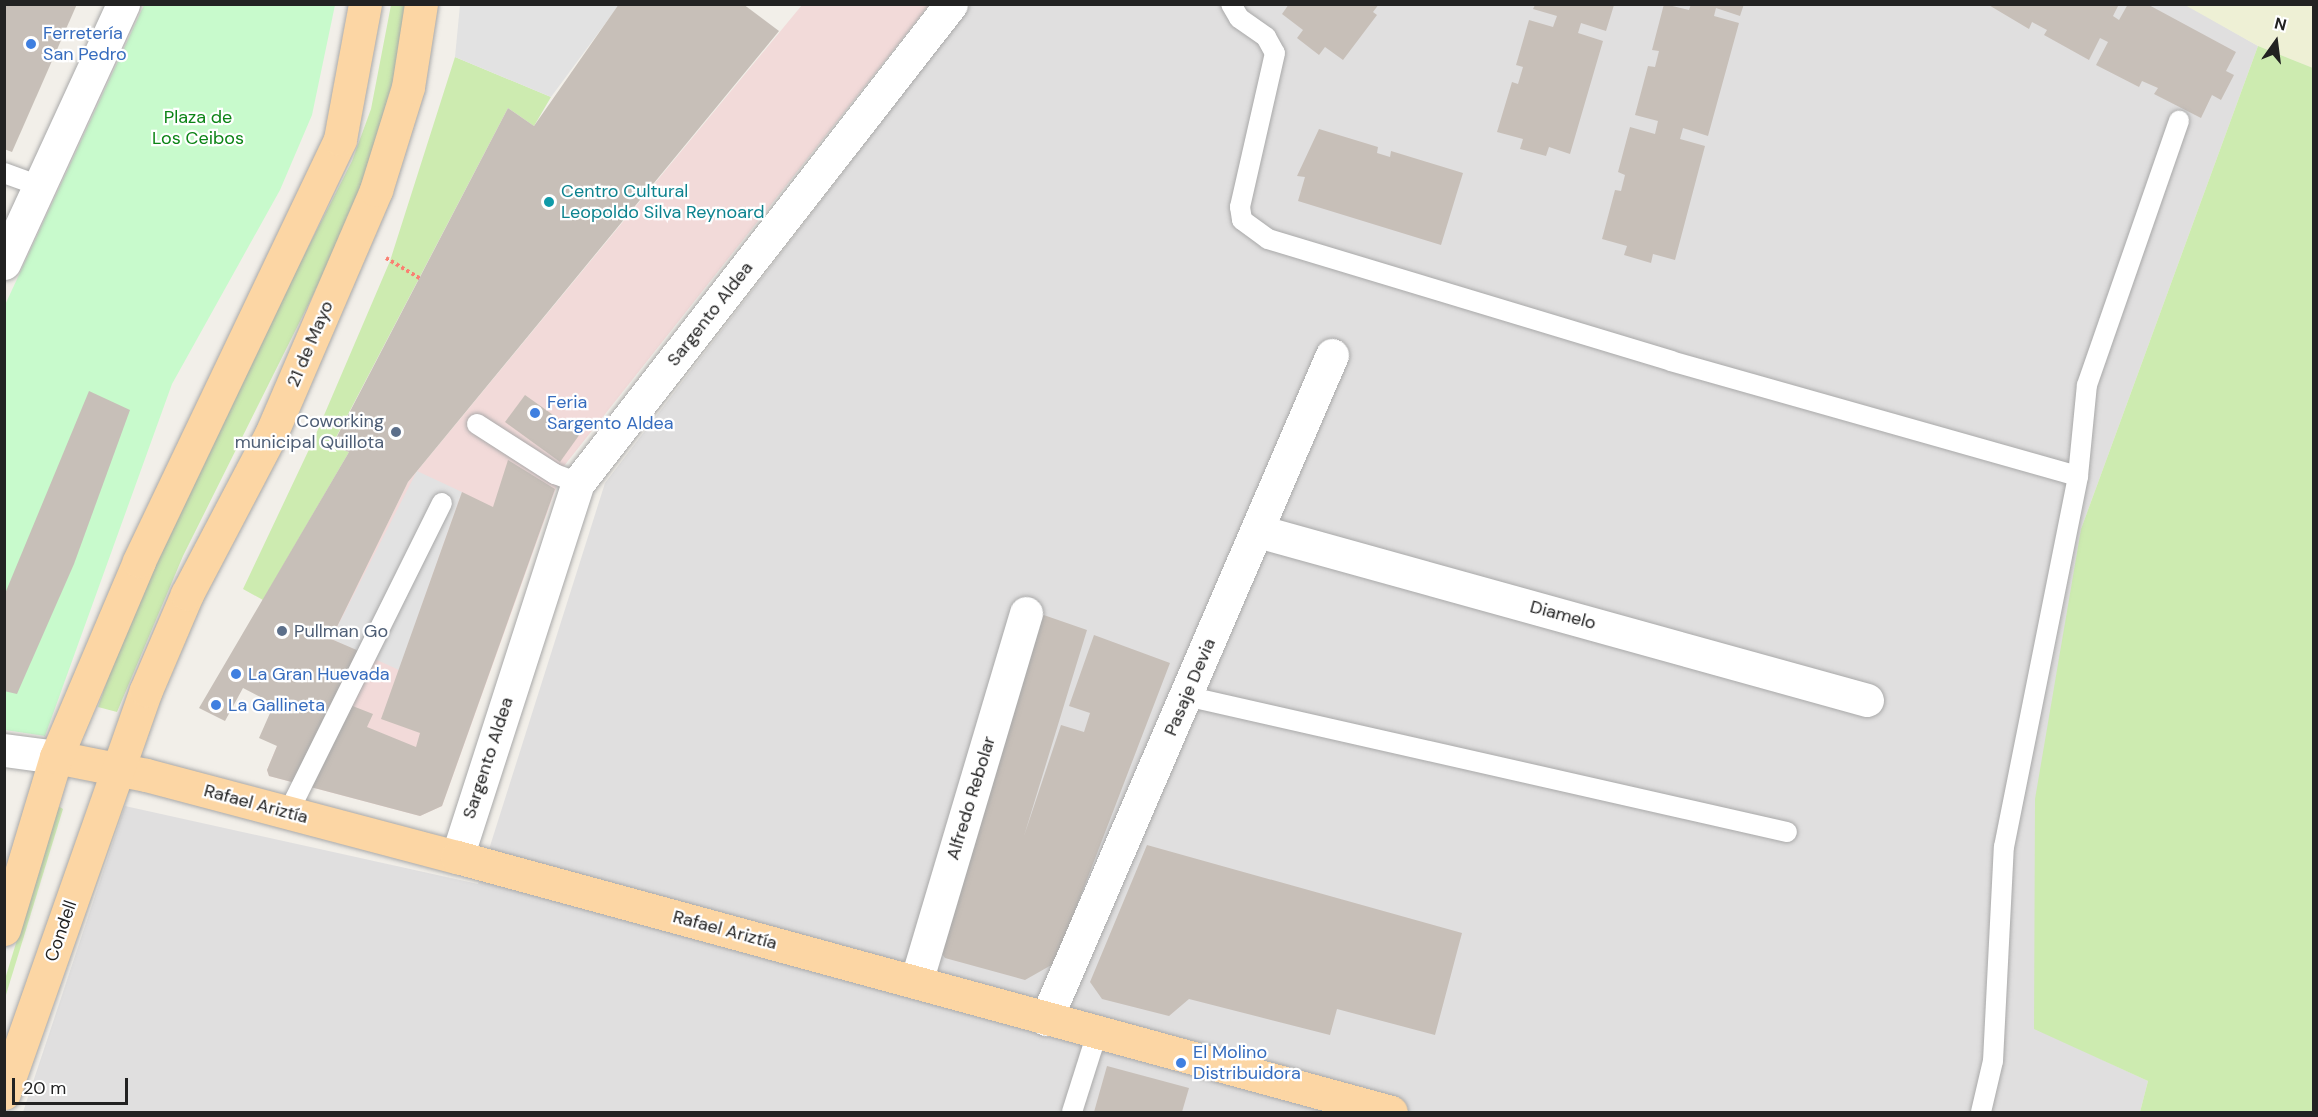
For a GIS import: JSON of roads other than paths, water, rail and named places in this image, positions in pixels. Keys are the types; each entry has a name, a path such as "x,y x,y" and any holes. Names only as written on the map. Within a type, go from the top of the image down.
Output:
{"main road":[{"path":"4,929 56,757 139,561 340,139 365,4"},
{"name":"21 de Mayo","path":"118,769 187,594 271,434 376,190 408,87 421,4"},
{"name":"Rafael Ariztía","path":"56,757 118,769 457,857 1391,1113"},
{"name":"Condell","path":"4,1093 118,769"}],"street":[{"path":"4,263 123,4"},
{"name":"Sargento Aldea","path":"457,857 578,483 951,4"},
{"name":"Pasaje Devia","path":"1046,1019 1332,355"},
{"name":"Diamelo","path":"1258,531 1867,700"},
{"name":"Alfredo Rebolar","path":"916,982 1026,613"},
{"path":"4,750 56,757"}],"lane":[{"path":"1231,4 1239,18 1266,37 1275,53 1240,207 1242,220 1268,239 1682,365 2078,476"},
{"path":"1981,1113 1993,1061 2004,847 2078,476 2087,385 2179,121"},
{"path":"4,173 39,186"},
{"path":"477,424 555,474 578,483"},
{"path":"288,813 442,502"},
{"path":"1186,696 1787,832"},
{"path":"1072,1113 1097,1033"}],"place":[{"name":"Ferretería San Pedro","path":"31,44"},
{"name":"Centro Cultural Leopoldo Silva Reynoard","path":"549,202"},
{"name":"Feria Sargento Aldea","path":"535,413"},
{"name":"Coworking municipal Quillota","path":"396,432"},
{"name":"Pullman Go","path":"282,631"},
{"name":"La Gran Huevada","path":"236,674"},
{"name":"La Gallineta","path":"216,705"},
{"name":"El Molino Distribuidora","path":"1181,1063"}],"park label":[{"name":"Plaza de Los Ceibos","path":"198,128"}]}
